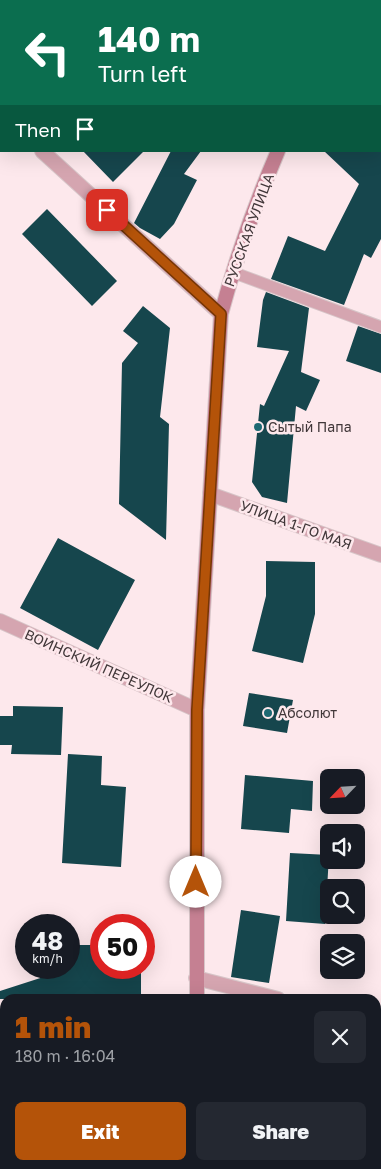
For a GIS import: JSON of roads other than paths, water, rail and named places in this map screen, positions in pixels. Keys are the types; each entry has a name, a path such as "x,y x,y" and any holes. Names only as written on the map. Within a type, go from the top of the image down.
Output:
{"main road":[{"name":"РУССКАЯ УЛИЦА","path":"196,994 197,710 221,314 232,272 261,191 278,152"}],"street":[{"path":"43,152 221,314"},
{"name":"УЛИЦА 1-ГО МАЯ","path":"210,494 381,556"},
{"name":"ВОИНСКИЙ ПЕРЕУЛОК","path":"0,621 197,710"},
{"path":"196,978 258,994"}],"lane":[{"path":"232,272 381,327"}],"place":[{"name":"Сытый Папа","path":"258,427"},
{"name":"Абсолют","path":"268,713"}]}
